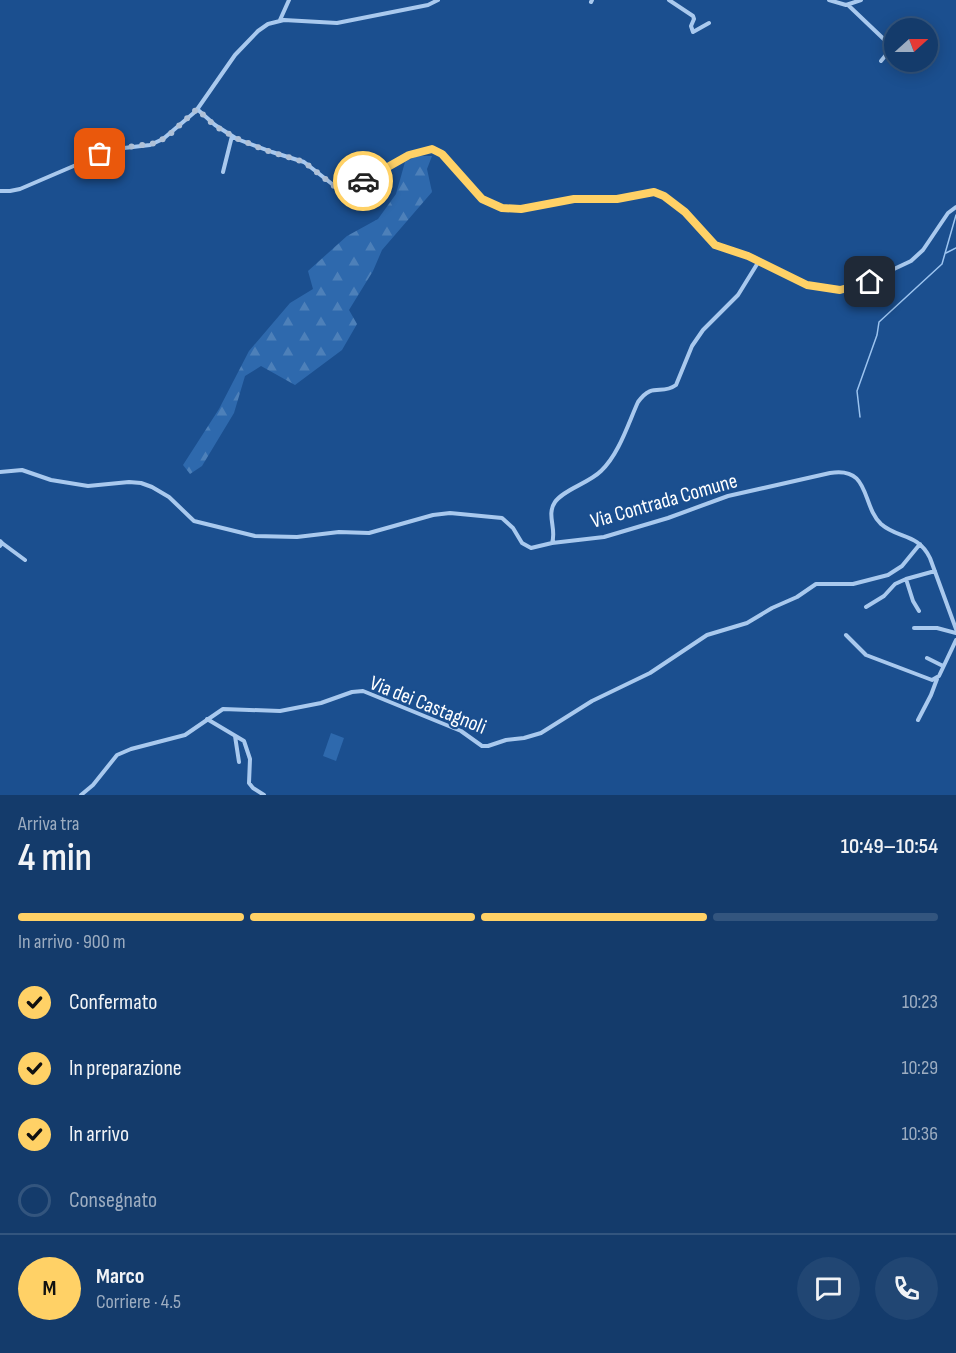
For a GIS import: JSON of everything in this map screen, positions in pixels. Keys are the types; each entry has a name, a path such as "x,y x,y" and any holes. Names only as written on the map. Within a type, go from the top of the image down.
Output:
{"street":[{"path":"279,21 289,0"},
{"path":"0,191 20,189 106,152 156,143 168,136 197,109 237,52 262,27 279,21 338,23 429,4 438,0"},
{"path":"669,0 693,16 691,26 693,32 710,23"},
{"path":"829,0 848,5 890,44 890,50 881,61"},
{"path":"848,5 861,0"},
{"path":"197,109 232,136 265,150 304,162 341,191 409,155 432,149 442,154 482,199 502,208 521,209 574,199 617,199 654,192 664,196 685,212 715,245 745,254 812,287 840,290 856,287 887,274 920,254 948,213 956,207"},
{"path":"223,172 232,136"},
{"path":"552,543 554,533 551,512 555,502 589,480 606,465 638,402 645,394 656,388 671,388 678,383 685,358 692,346 703,330 738,295 759,261"},
{"name":"Via Contrada Comune","path":"0,472 22,470 49,479 86,486 141,483 169,497 194,521 255,536 297,537 339,532 372,533 447,513 503,519 513,528 522,543 529,548 604,537 728,496 842,472 861,483 881,524 920,544"},
{"path":"1,543 25,560"},
{"path":"914,628 956,631 928,555 920,544"},
{"name":"Via dei Castagnoli","path":"81,795 93,785 117,755 184,736 224,708 280,711 321,703 361,691 461,731 483,746 526,738 549,728 592,701 643,677 710,634 747,623 769,609 797,597 816,584 856,584 890,574 902,566 920,544"},
{"path":"866,607 884,596 895,584 934,571"},
{"path":"906,579 912,599 919,611"},
{"path":"846,634 866,655 931,680 937,679"},
{"path":"918,720 956,640"},
{"path":"927,658 943,666"},
{"path":"207,719 244,741 250,756 249,783 264,795"},
{"path":"235,735 239,762"}],"green space":[{"path":"417,156 432,156 427,169 432,192 382,250 373,271 349,310 357,324 342,350 295,385 261,366 245,376 234,413 202,466 190,474 183,465 219,409 249,351 290,303 313,289 308,271 347,236 378,219 396,194 405,162"},
{"path":"331,733 344,738 336,761 323,756"}],"waterway":[{"path":"860,417 857,391 877,335 879,322 942,264 956,215"},
{"path":"946,253 956,248"}],"way so far":[{"path":"100,154 156,143 168,136 197,109 215,126 236,138 265,150 297,158 316,170 339,190 346,190 363,181"}],"route":[{"path":"363,181 409,155 432,149 442,154 482,199 502,208 513,210 565,200 617,199 644,192 654,192 664,196 685,212 715,245 748,256 807,285 840,290 870,282"}]}
